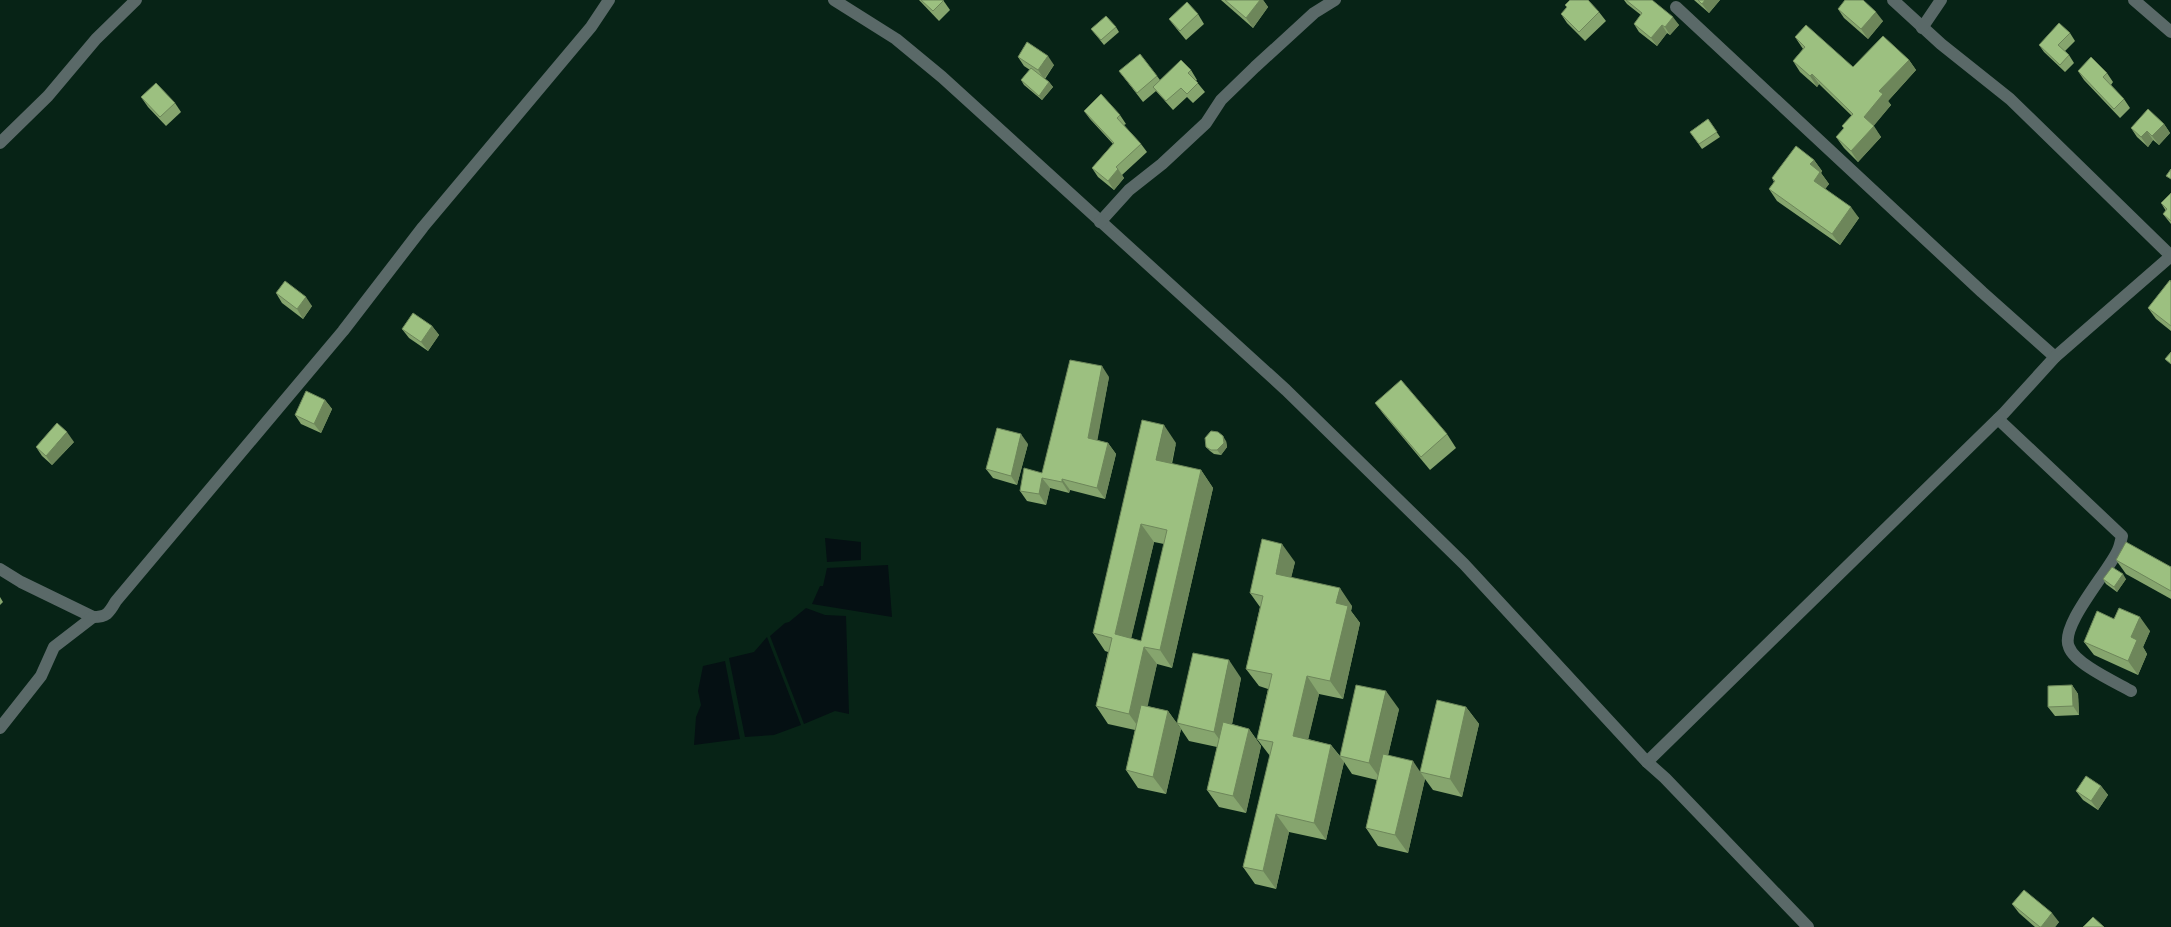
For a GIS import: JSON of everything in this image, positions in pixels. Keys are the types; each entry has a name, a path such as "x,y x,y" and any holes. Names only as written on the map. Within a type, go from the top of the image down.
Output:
{"street":[{"path":"0,143 48,96 96,39 136,0"},
{"path":"0,569 21,582 93,617 103,617 108,614 116,601 591,27 609,0"},
{"path":"834,0 896,39 942,77 1286,390 1464,564 1647,762 1665,778 1802,925"},
{"path":"1100,222 1129,190 1183,145 1206,122 1221,100 1255,67 1314,13 1335,0"},
{"path":"1647,762 1998,419 2055,357 2171,256 2016,104 1922,28 1893,0"},
{"path":"1922,28 1941,0"},
{"path":"2134,0 2171,32"},
{"path":"1676,7 1982,292 2055,357"},
{"path":"1998,419 2122,536 2118,551 2077,615 2068,634 2068,647 2078,659 2131,691"},
{"path":"0,728 41,676 54,647 93,617"}],"shaded area":[{"path":"825,538 861,542 861,560 827,562"},
{"path":"888,565 892,617 812,604 820,586 823,586 827,568"},
{"path":"806,608 825,615 846,616 849,714 835,711 804,724 770,636"},
{"path":"767,637 801,725 774,735 745,737 729,658 754,652"},
{"path":"725,661 740,739 694,745 696,717 701,705 698,691 703,666"}],"building":[{"path":"921,0 943,0 943,1 933,11"},
{"path":"1225,0 1260,0 1246,18"},
{"path":"1570,0 1588,0 1599,12 1579,32 1561,14 1567,7 1565,5"},
{"path":"1626,0 1652,0 1673,17 1665,27 1662,25 1651,38 1634,24 1642,13"},
{"path":"1845,0 1863,0 1876,12 1861,29 1838,9"},
{"path":"1187,2 1198,14 1180,31 1169,19"},
{"path":"1106,16 1116,27 1101,40 1091,29"},
{"path":"2059,23 2070,33 2058,45 2069,55 2060,65 2039,45"},
{"path":"1806,25 1853,67 1883,36 1909,60 1879,91 1883,94 1864,117 1874,126 1851,151 1836,137 1844,128 1842,126 1853,114 1812,74 1810,76 1793,61 1805,47 1795,37"},
{"path":"1027,42 1048,56 1038,70 1018,57"},
{"path":"1140,54 1157,76 1137,93 1119,71"},
{"path":"2091,57 2107,73 2103,77 2124,99 2114,109 2078,71"},
{"path":"1181,60 1191,70 1188,73 1198,83 1187,94 1181,88 1166,101 1153,87"},
{"path":"1031,68 1049,82 1039,96 1021,80"},
{"path":"156,83 175,103 160,117 141,97"},
{"path":"1101,94 1120,115 1117,118 1141,144 1116,167 1118,169 1108,181 1092,168 1114,143 1084,111"},
{"path":"2148,109 2164,124 2152,136 2147,131 2141,137 2131,128"},
{"path":"1708,119 1717,132 1699,144 1690,132"},
{"path":"1796,146 1814,160 1810,164 1820,172 1814,181 1851,207 1832,234 1769,189 1775,181 1772,178"},
{"path":"2171,169 2171,179 2166,176"},
{"path":"2171,193 2171,221 2163,214 2167,209 2161,203"},
{"path":"2170,280 2171,282 2171,326 2148,308"},
{"path":"285,281 306,297 297,309 276,293"},
{"path":"413,313 432,326 421,342 402,329"},
{"path":"2171,352 2171,364 2165,359"},
{"path":"1070,360 1102,366 1088,438 1108,443 1097,488 1062,479 1062,482 1042,478 1039,494 1020,491 1024,468 1042,473"},
{"path":"1401,380 1447,434 1421,457 1375,403"},
{"path":"306,391 325,400 314,424 295,415"},
{"path":"1142,420 1164,425 1156,460 1201,470 1160,650 1144,647 1129,714 1096,706 1112,638 1093,633","holes":["1141,524 1167,530 1141,641 1115,634"]},
{"path":"57,423 67,432 46,456 36,447"},
{"path":"997,428 1021,434 1011,476 986,469"},
{"path":"1211,431 1218,432 1223,436 1224,443 1217,450 1211,450 1206,447 1205,438"},
{"path":"1262,539 1282,544 1276,574 1340,588 1336,603 1348,606 1330,681 1307,676 1293,736 1331,745 1314,823 1276,814 1263,871 1243,867 1273,742 1257,739 1272,674 1246,669 1263,596 1250,593"},
{"path":"2126,542 2171,567 2171,591 2116,560"},
{"path":"2112,567 2123,574 2114,587 2103,579"},
{"path":"2119,608 2140,617 2131,637 2137,640 2128,661 2084,642 2097,611 2114,619"},
{"path":"1193,653 1229,660 1214,732 1177,723"},
{"path":"1356,685 1386,691 1369,763 1340,756"},
{"path":"2072,685 2073,706 2048,707 2048,686"},
{"path":"1437,700 1466,707 1450,779 1420,772"},
{"path":"1141,705 1168,711 1153,777 1126,770"},
{"path":"1223,722 1249,729 1233,796 1207,790"},
{"path":"1383,754 1413,761 1395,835 1366,828"},
{"path":"2086,776 2101,786 2091,801 2076,791"},
{"path":"2024,890 2052,913 2041,927 2012,904"},
{"path":"2093,917 2104,927 2083,927"}]}
